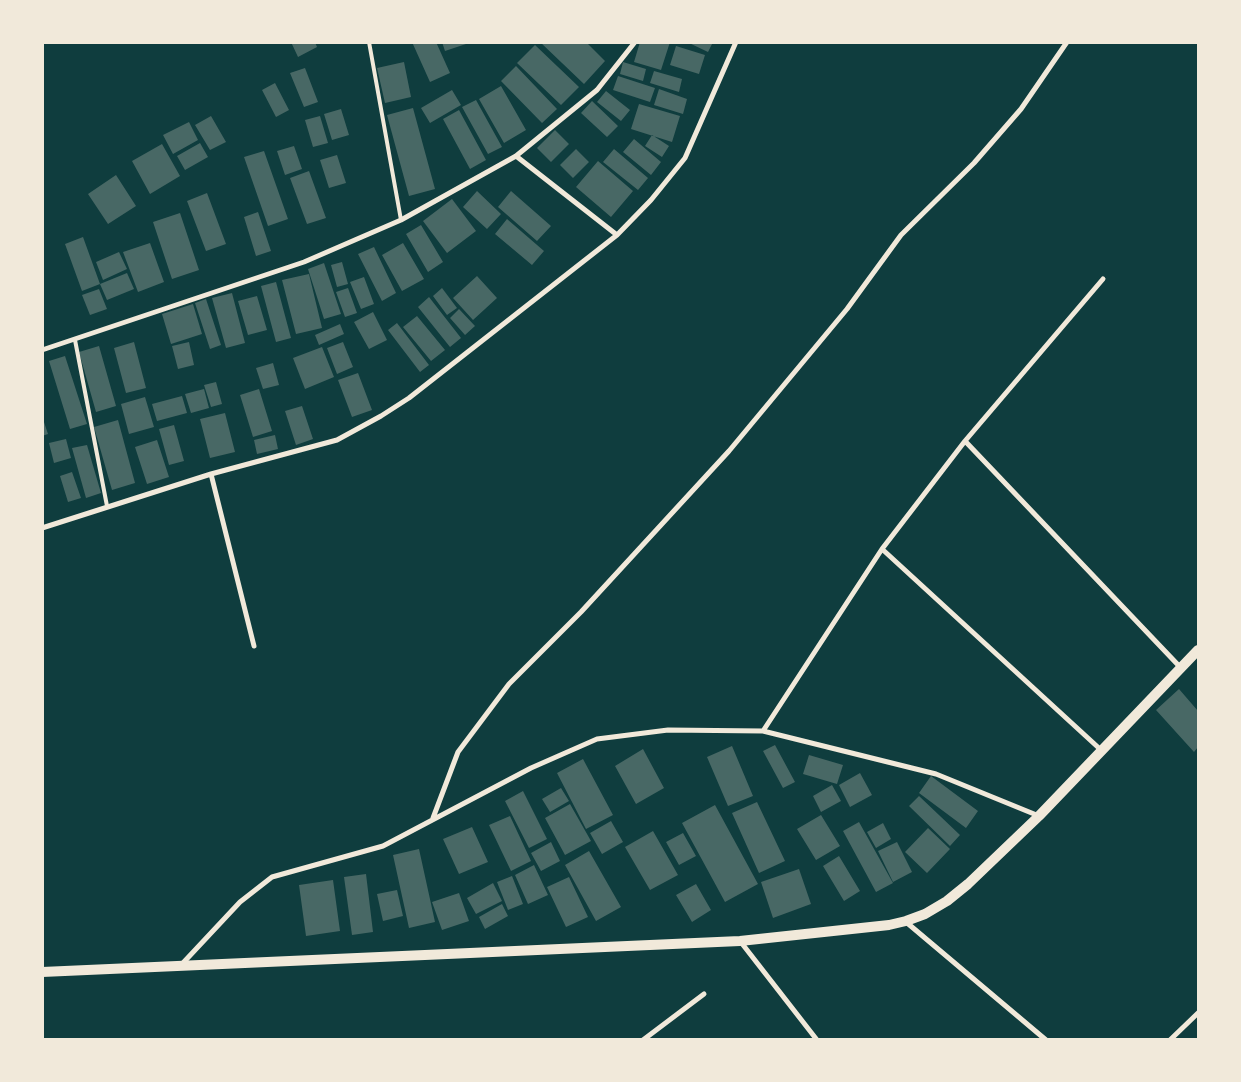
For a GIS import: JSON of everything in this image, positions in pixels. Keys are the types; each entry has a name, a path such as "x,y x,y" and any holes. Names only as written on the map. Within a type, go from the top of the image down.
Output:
{"main road":[{"path":"42,972 740,940 889,925 906,921 925,914 947,901 968,884 1039,816 1198,650"}],"street":[{"path":"42,350 304,262 401,220 516,156 597,90 635,42"},
{"path":"42,528 211,474 336,440 381,416 408,398 617,235 651,200 685,158 736,42"},
{"path":"433,818 458,752 509,684 581,612 729,452 847,309 901,235 974,163 1021,109 1067,42"},
{"path":"516,156 617,235"},
{"path":"763,731 882,549 965,441 1103,279"},
{"path":"965,441 1181,668"},
{"path":"211,474 254,646"},
{"path":"882,549 1101,750"},
{"path":"181,965 240,902 272,877 383,846 531,768 597,739 668,730 763,731 936,774 1039,816"},
{"path":"906,921 1046,1040"},
{"path":"740,940 817,1040"},
{"path":"643,1040 704,994"},
{"path":"1170,1040 1198,1013"}],"lane":[{"path":"369,42 401,220"},
{"path":"75,340 107,506"}],"building":[{"path":"291,42 315,42 317,47 298,57"},
{"path":"412,42 436,42 450,73 430,82"},
{"path":"442,42 469,42 469,43 445,51"},
{"path":"540,42 586,42 605,61 584,84"},
{"path":"640,42 670,42 661,70 634,62"},
{"path":"687,42 713,42 708,52"},
{"path":"535,45 579,87 561,105 517,63"},
{"path":"676,46 705,55 699,74 670,65"},
{"path":"404,62 411,97 385,103 377,68"},
{"path":"623,62 646,69 643,81 620,74"},
{"path":"516,66 557,109 542,123 501,81"},
{"path":"305,68 318,102 304,107 290,73"},
{"path":"654,71 682,79 679,92 650,83"},
{"path":"618,76 655,88 650,102 613,90"},
{"path":"275,83 289,110 276,117 262,90"},
{"path":"501,86 526,130 504,143 479,99"},
{"path":"659,89 687,99 683,114 654,105"},
{"path":"452,90 461,105 430,123 421,108"},
{"path":"606,91 630,110 621,121 597,102"},
{"path":"476,100 502,147 488,154 462,107"},
{"path":"592,101 618,126 607,137 581,113"},
{"path":"639,104 680,116 672,142 631,129"},
{"path":"413,108 435,189 409,196 387,115"},
{"path":"341,109 349,135 332,140 324,114"},
{"path":"459,110 486,160 470,169 443,119"},
{"path":"211,116 226,142 210,150 195,125"},
{"path":"320,116 328,143 313,147 305,120"},
{"path":"189,122 198,140 173,154 163,135"},
{"path":"555,130 569,144 551,162 537,148"},
{"path":"652,135 669,146 662,157 645,146"},
{"path":"634,139 661,162 651,175 623,152"},
{"path":"200,143 208,157 185,170 177,156"},
{"path":"162,144 180,176 150,194 132,161"},
{"path":"294,146 302,169 285,175 277,151"},
{"path":"576,149 589,162 573,178 560,165"},
{"path":"614,149 648,178 638,190 603,162"},
{"path":"264,151 288,219 268,226 244,157"},
{"path":"337,155 346,183 329,188 320,160"},
{"path":"598,161 633,191 611,217 576,187"},
{"path":"309,171 326,218 307,224 290,178"},
{"path":"116,175 136,206 108,224 88,194"},
{"path":"477,191 501,214 487,229 463,207"},
{"path":"511,191 551,226 537,241 498,207"},
{"path":"207,193 226,244 206,251 187,201"},
{"path":"452,199 476,231 447,253 423,221"},
{"path":"258,212 271,251 256,256 244,217"},
{"path":"180,213 199,270 172,279 153,222"},
{"path":"507,219 544,251 532,265 495,234"},
{"path":"421,225 443,262 428,272 406,234"},
{"path":"83,237 100,284 82,291 65,244"},
{"path":"150,243 164,282 138,292 123,252"},
{"path":"403,243 424,279 402,291 382,255"},
{"path":"374,247 396,293 382,301 358,254"},
{"path":"119,252 127,269 103,280 96,262"},
{"path":"342,262 348,284 337,287 331,265"},
{"path":"324,263 341,314 324,319 308,269"},
{"path":"127,273 134,289 107,300 100,284"},
{"path":"309,274 322,328 296,334 282,280"},
{"path":"477,276 497,298 473,320 453,298"},
{"path":"364,277 374,304 361,309 350,282"},
{"path":"276,282 291,338 276,342 261,286"},
{"path":"348,288 357,313 345,317 336,292"},
{"path":"442,288 457,308 447,315 433,296"},
{"path":"99,289 107,309 90,315 82,295"},
{"path":"232,293 245,343 226,348 212,298"},
{"path":"257,296 267,330 248,335 238,301"},
{"path":"429,297 461,338 450,347 418,307"},
{"path":"206,299 221,345 210,349 195,303"},
{"path":"193,304 202,334 171,344 162,314"},
{"path":"459,309 475,326 465,335 450,318"},
{"path":"373,312 387,340 369,349 354,322"},
{"path":"417,316 445,350 431,361 403,327"},
{"path":"397,323 429,365 420,372 388,330"},
{"path":"340,324 344,334 319,345 315,335"},
{"path":"134,342 146,388 126,393 114,348"},
{"path":"189,342 194,365 178,369 172,346"},
{"path":"343,342 353,367 337,374 327,348"},
{"path":"99,346 116,406 96,412 79,352"},
{"path":"322,347 334,377 305,389 293,358"},
{"path":"65,356 87,424 70,429 49,361"},
{"path":"273,363 279,385 263,389 256,368"},
{"path":"358,373 372,410 352,417 338,380"},
{"path":"216,382 222,404 211,407 204,385"},
{"path":"204,389 209,408 191,413 185,394"},
{"path":"259,389 272,431 253,437 240,395"},
{"path":"182,396 187,413 157,421 152,404"},
{"path":"145,397 154,427 129,434 121,404"},
{"path":"302,406 313,439 296,445 285,411"},
{"path":"225,413 235,452 210,458 200,419"},
{"path":"42,420 48,434 42,436"},
{"path":"118,420 135,483 112,490 94,427"},
{"path":"174,425 184,461 169,465 159,429"},
{"path":"275,435 278,449 257,454 254,440"},
{"path":"66,439 71,458 54,463 49,443"},
{"path":"157,440 169,477 147,484 135,447"},
{"path":"87,445 101,493 86,498 72,448"},
{"path":"72,472 81,498 68,502 60,476"},
{"path":"1179,689 1198,711 1198,747 1194,752 1156,710"},
{"path":"775,745 795,782 783,788 763,751"},
{"path":"732,746 753,796 728,806 707,757"},
{"path":"643,749 664,788 636,804 615,766"},
{"path":"809,755 843,765 837,784 803,774"},
{"path":"583,759 613,815 586,829 557,773"},
{"path":"860,773 872,795 850,807 839,785"},
{"path":"931,776 978,811 966,828 919,793"},
{"path":"832,785 841,801 821,812 813,796"},
{"path":"561,788 569,801 550,812 542,799"},
{"path":"523,791 547,839 529,848 505,801"},
{"path":"919,796 960,835 950,846 909,806"},
{"path":"757,802 785,861 759,873 732,813"},
{"path":"570,804 591,841 565,855 545,818"},
{"path":"715,805 758,884 725,902 682,823"},
{"path":"821,815 840,846 816,860 797,829"},
{"path":"510,816 531,861 511,871 489,825"},
{"path":"611,821 623,842 602,854 590,833"},
{"path":"859,822 893,883 876,892 843,831"},
{"path":"883,823 891,839 876,848 867,832"},
{"path":"472,827 488,862 459,874 443,839"},
{"path":"928,828 950,849 927,873 905,852"},
{"path":"653,831 678,875 650,890 625,847"},
{"path":"683,833 696,856 679,865 666,842"},
{"path":"551,842 560,861 541,871 531,853"},
{"path":"897,842 912,872 893,882 878,851"},
{"path":"419,849 435,922 409,928 393,855"},
{"path":"589,851 621,907 596,921 565,865"},
{"path":"839,856 860,891 844,901 823,866"},
{"path":"534,865 548,895 528,904 515,875"},
{"path":"799,869 811,904 773,918 761,882"},
{"path":"366,874 373,932 352,935 344,877"},
{"path":"512,876 523,904 508,910 497,882"},
{"path":"569,877 588,917 566,927 547,887"},
{"path":"333,880 340,931 306,936 299,885"},
{"path":"493,883 502,901 476,914 467,898"},
{"path":"696,884 711,910 692,922 676,895"},
{"path":"397,890 403,916 383,921 377,894"},
{"path":"459,893 469,921 442,930 432,902"},
{"path":"502,904 508,916 485,929 479,917"}]}
